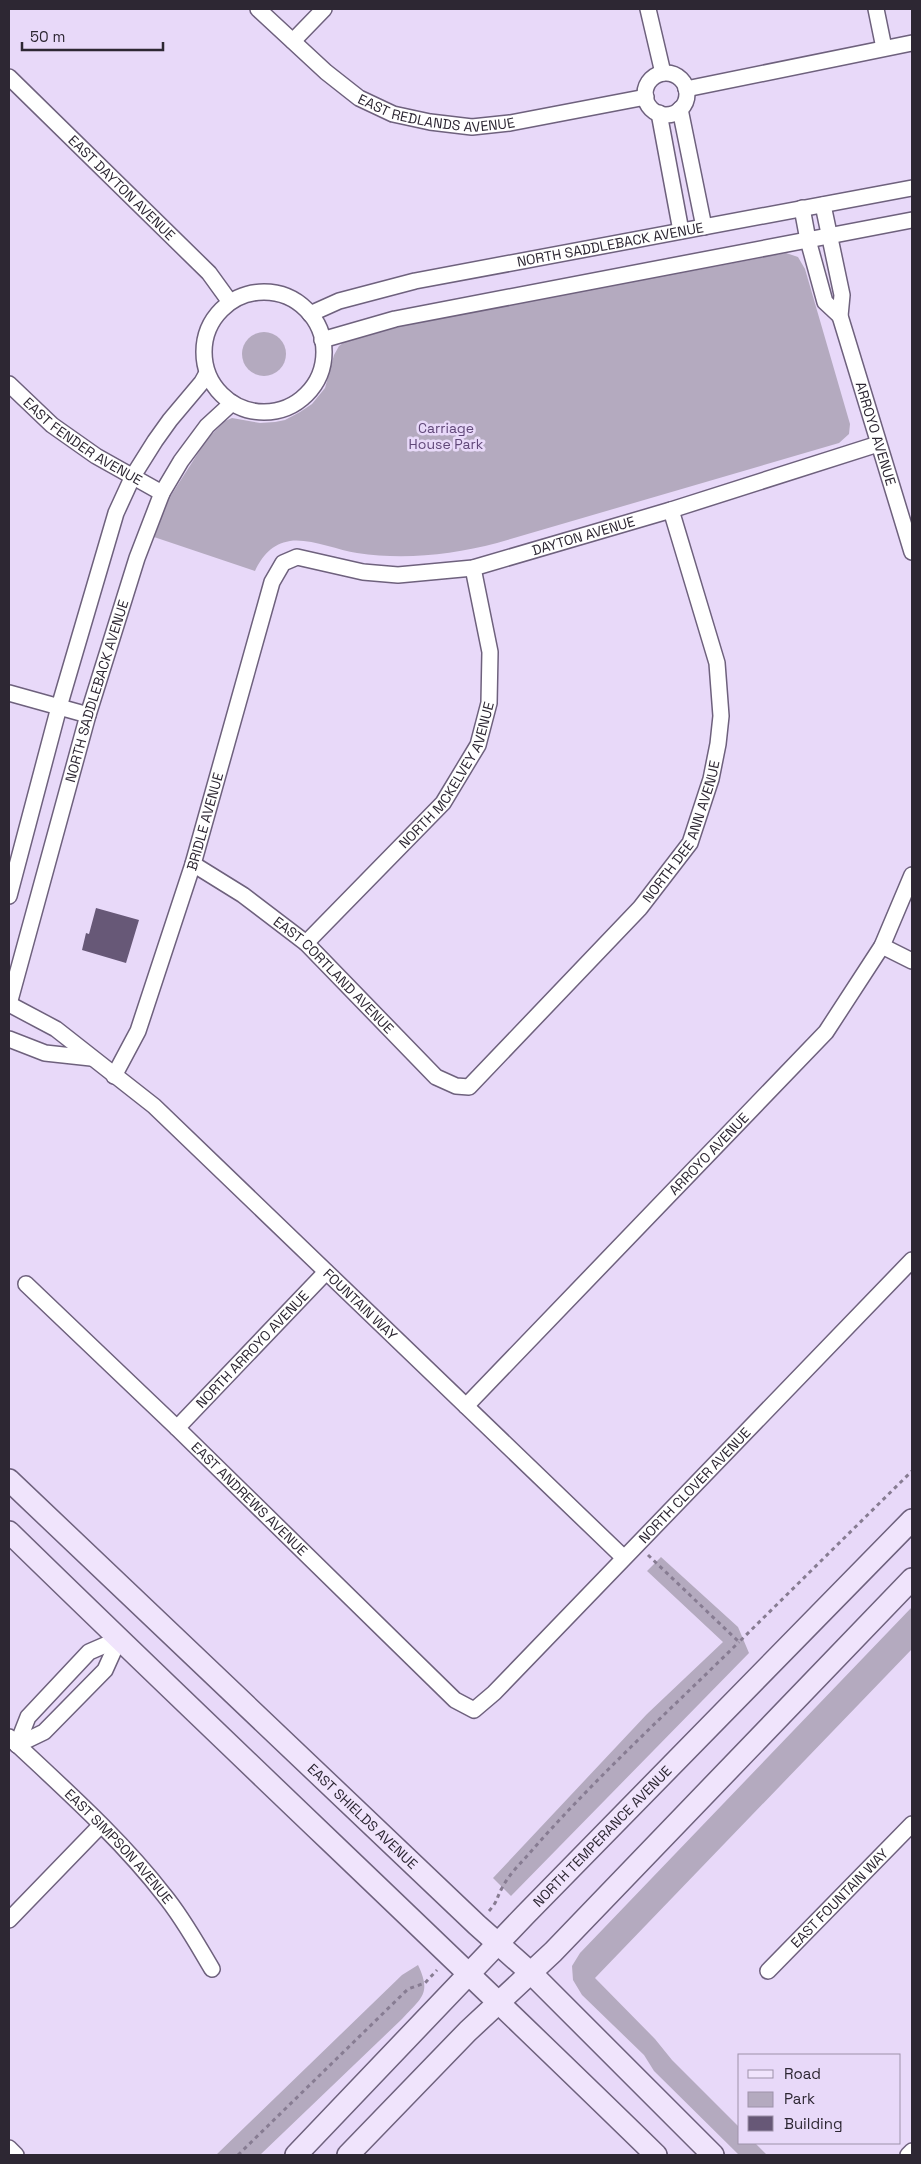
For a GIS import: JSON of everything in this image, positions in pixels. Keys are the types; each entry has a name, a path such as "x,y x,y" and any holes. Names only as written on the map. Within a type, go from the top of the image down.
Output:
{"main road":[{"name":"EAST SHIELDS AVENUE","path":"9,1480 498,1944 531,1973 713,2155"},
{"name":"NORTH TEMPERANCE AVENUE","path":"296,2155 498,1944 912,1520"},
{"path":"9,1532 500,2002 656,2155"},
{"path":"348,2155 468,2031 531,1973 912,1579"}],"street":[{"name":"EAST REDLANDS AVENUE","path":"258,9 326,72 359,98 393,114 430,122 472,127 510,122 646,96"},
{"path":"293,41 324,9"},
{"path":"648,9 663,73"},
{"path":"876,9 884,48"},
{"path":"686,90 912,43"},
{"path":"663,73 673,74 678,77 683,82 686,90 686,101 680,109 670,114 659,113 650,108 646,96 646,88 649,81 663,73"},
{"name":"EAST DAYTON AVENUE","path":"9,78 209,273 230,302"},
{"path":"680,109 704,227"},
{"path":"659,113 681,231"},
{"name":"NORTH SADDLEBACK AVENUE","path":"310,314 339,301 415,281 912,188"},
{"name":"ARROYO AVENUE","path":"823,205 842,295 840,316 912,552"},
{"name":"ARROYO AVENUE","path":"802,208 808,240 825,302 840,316"},
{"path":"322,340 395,318 912,220"},
{"path":"255,292 276,293 294,301 310,314 318,326 322,340 323,360 317,380 305,397 287,408 267,413 246,410 232,403 215,387 207,372 204,356 205,338 211,322 230,302 255,292"},
{"path":"9,896 59,707 116,513 133,476 155,440 202,382 207,372"},
{"name":"EAST FENDER AVENUE","path":"9,384 52,425 96,456 162,493"},
{"name":"NORTH SADDLEBACK AVENUE","path":"9,1004 88,715 137,558 162,493 195,441 221,412 232,403"},
{"name":"DAYTON AVENUE","path":"283,563 297,557 363,572 398,575 473,568 671,510 878,444"},
{"name":"NORTH DEE ANN AVENUE","path":"469,1087 640,908 690,843 711,779 721,716 716,663 671,510"},
{"name":"BRIDLE AVENUE","path":"114,1076 138,1031 193,864 272,582 283,563"},
{"name":"NORTH MCKELVEY AVENUE","path":"306,942 444,803 478,745 489,703 490,652 473,568"},
{"path":"9,694 88,715"},
{"name":"EAST CORTLAND AVENUE","path":"193,864 243,895 306,942 436,1077 456,1086 469,1087"},
{"name":"ARROYO AVENUE","path":"466,1406 826,1032 882,946 912,875"},
{"path":"882,946 912,961"},
{"name":"FOUNTAIN WAY","path":"9,1004 56,1029 154,1106 623,1557"},
{"path":"9,1039 45,1053 91,1058"},
{"name":"NORTH CLOVER AVENUE","path":"474,1710 494,1693 623,1557 912,1260"},
{"name":"NORTH ARROYO AVENUE","path":"177,1428 326,1272"},
{"name":"EAST ANDREWS AVENUE","path":"26,1284 177,1428 455,1700 474,1710"},
{"path":"13,1741 28,1717 90,1652 119,1639"},
{"path":"13,1741 44,1732 105,1670 119,1639"},
{"name":"EAST SIMPSON AVENUE","path":"13,1741 135,1860 165,1896 190,1932 212,1969"},
{"name":"EAST FOUNTAIN WAY","path":"768,1971 912,1824"},
{"path":"9,1920 100,1826"},
{"path":"9,2148 16,2155"},
{"path":"908,2155 912,2151"}],"path":[{"path":"498,1901 500,1891 508,1879 608,1770 912,1471"},
{"path":"637,1543 739,1642"},
{"path":"238,2155 408,1989 425,1983"}],"green space":[{"name":"Carriage House Park","path":"786,253 798,257 805,269 850,424 849,434 839,443 497,543 462,551 392,556 357,553 306,541 290,541 278,545 268,552 255,571 154,537 168,500 207,439 225,421 232,418 260,423 275,422 285,420 312,404 325,388 334,355 339,346 348,339 387,328"},
{"path":"264,332 276,336 282,342 286,354 282,366 276,372 264,376 252,372 246,366 242,354 246,342 252,336"},
{"path":"661,1557 738,1627 749,1653 511,1896 493,1878 647,1714 723,1642 647,1571"},
{"path":"912,1607 912,1649 595,1978 655,2039 672,2060 738,2126 738,2144 756,2144 767,2155 739,2155 654,2071 644,2055 582,1995 573,1980 572,1966 580,1953"},
{"path":"418,1965 424,1983 424,1989 419,2000 402,2019 260,2155 216,2155 402,1975"}],"building":[{"path":"96,908 139,920 126,963 82,950 86,933 89,934"}]}
